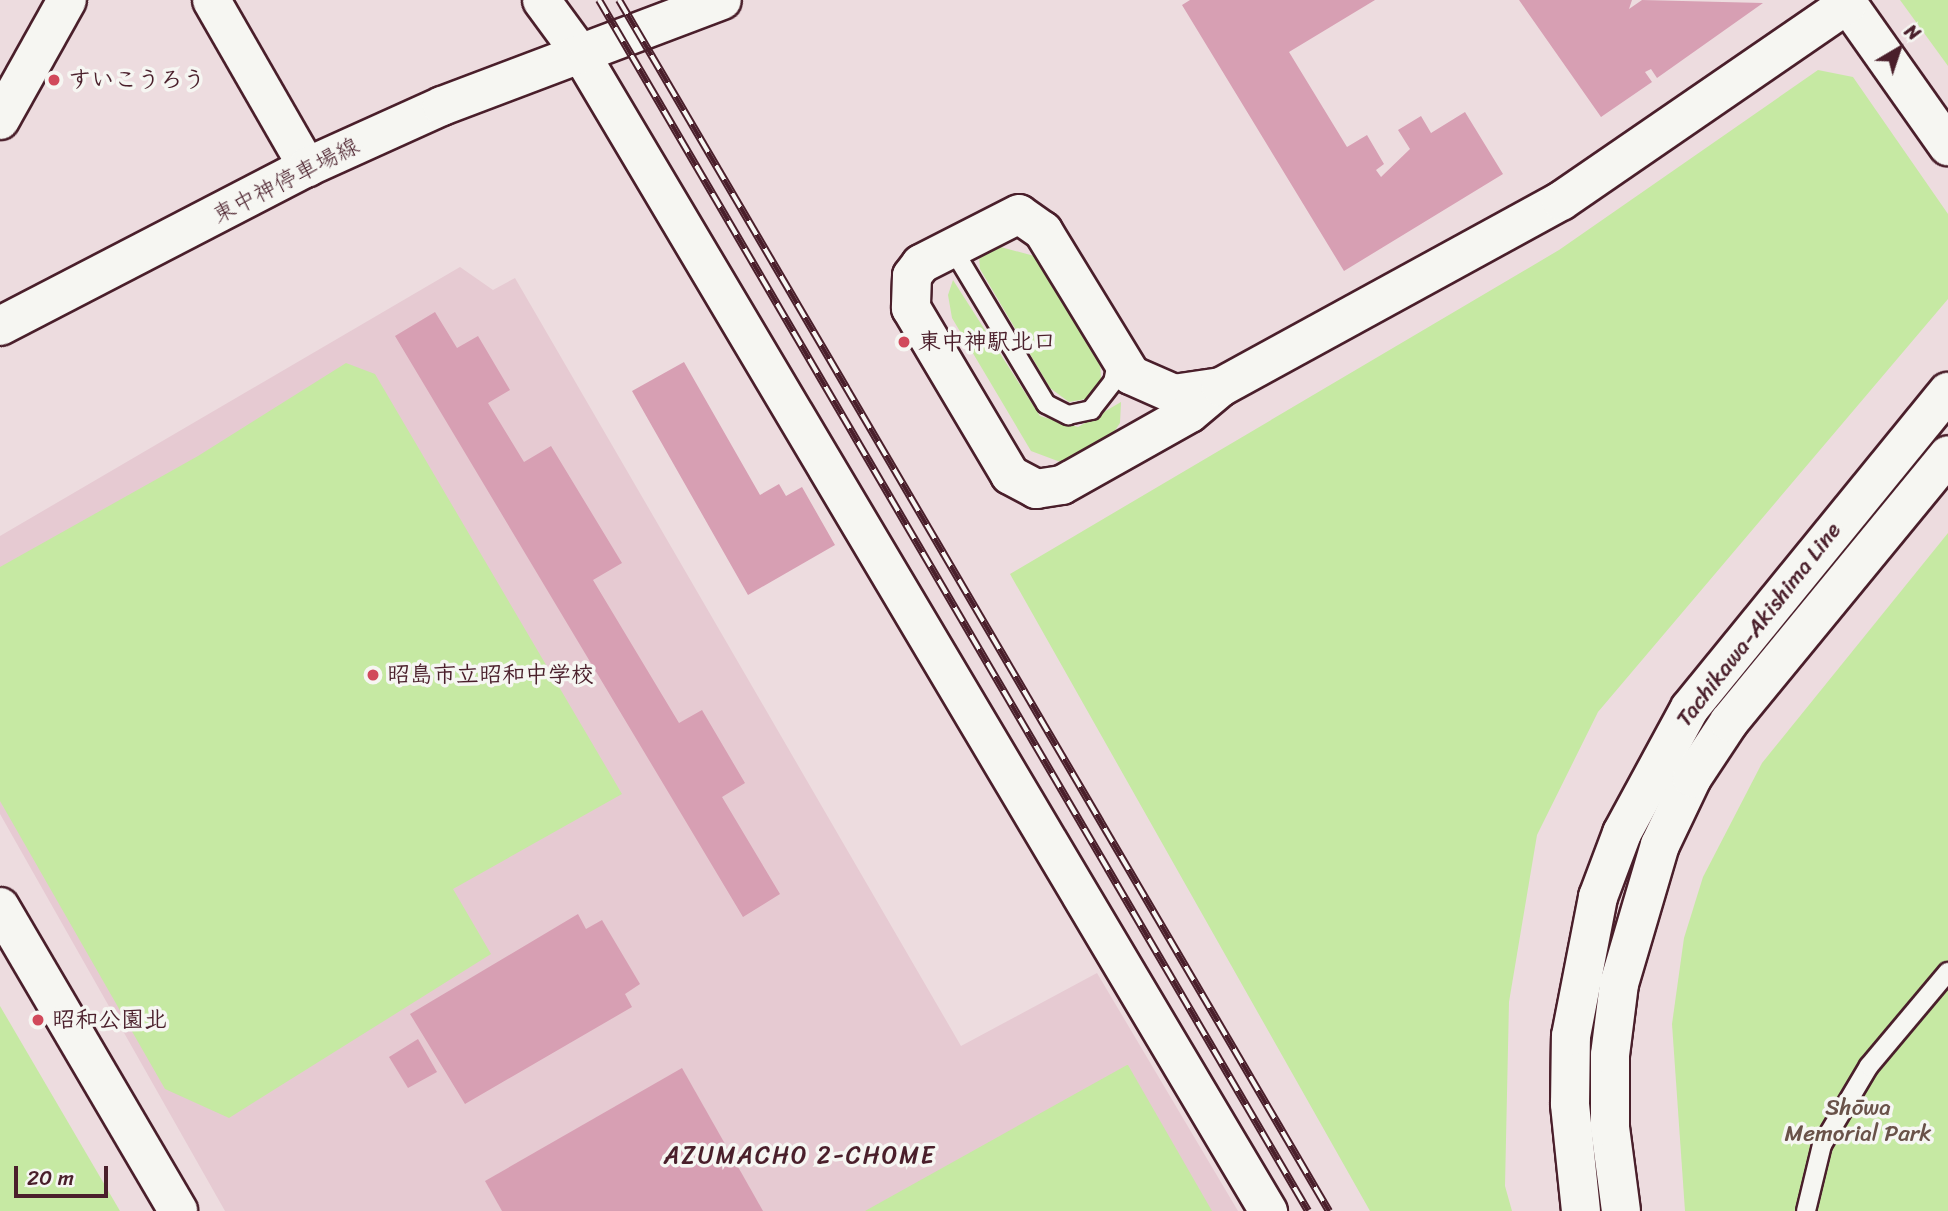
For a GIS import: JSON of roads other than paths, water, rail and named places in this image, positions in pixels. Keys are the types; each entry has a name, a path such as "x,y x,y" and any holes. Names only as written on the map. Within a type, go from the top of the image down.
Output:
{"main road":[{"path":"0,120 67,0"},
{"name":"東中神停車場線","path":"0,326 307,167 580,53 722,0"},
{"path":"1118,454 1133,416 1125,365 1032,219 1006,216 951,246 912,276 911,308 1010,475 1049,489 1118,454 1222,387 1510,232 1846,2 1948,146"},
{"path":"1125,365 1174,394 1222,387"},
{"name":"Tachikawa-Akishima Line","path":"1581,1211 1570,1104 1572,1036 1598,897 1622,833 1690,708 1948,392"},
{"name":"Tachikawa-Akishima Line","path":"1621,1211 1610,1127 1610,1055 1619,984 1660,845 1729,722 1948,455"},
{"path":"0,907 177,1211"}],"street":[{"path":"211,0 307,167"},
{"path":"541,0 580,53 1268,1211"}],"lane":[{"path":"951,246 1038,393 1056,411 1091,410 1125,365"},
{"path":"1806,1211 1822,1145 1869,1066 1948,972"}],"railway":[{"path":"599,0 1308,1211"},
{"path":"619,0 1329,1211"}],"place":[{"name":"すいこうろう","path":"54,80"},
{"name":"東中神駅北口","path":"904,342"},
{"name":"昭島市立昭和中学校","path":"373,675"},
{"name":"昭和公園北","path":"38,1020"}],"district":[{"name":"AZUMACHO 2-CHOME","path":"800,1156"}],"park label":[{"name":"Shōwa Memorial Park","path":"1858,1121"}]}
